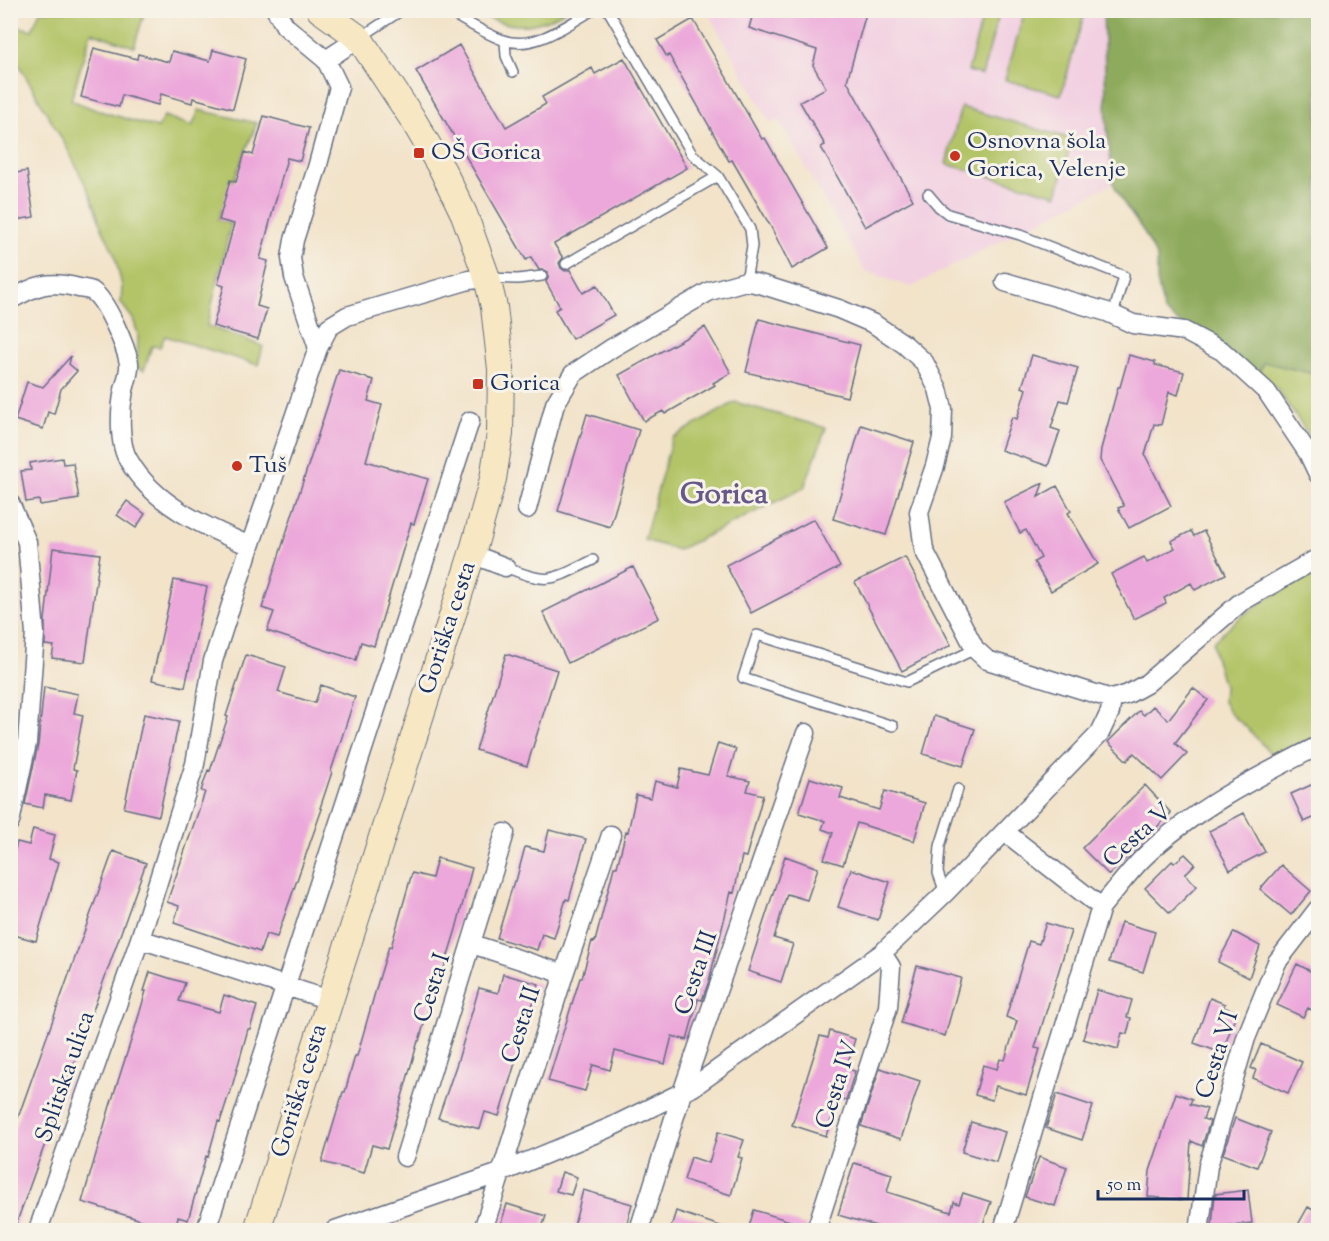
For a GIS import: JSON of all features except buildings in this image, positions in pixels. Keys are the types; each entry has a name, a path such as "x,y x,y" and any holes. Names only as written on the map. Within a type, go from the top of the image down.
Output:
{"street":[{"path":"276,10 285,26 326,60 339,87 294,240 291,258 294,277 318,348"},
{"name":"Goriška cesta","path":"257,1230 472,554 494,479 500,434 501,369 494,307 487,278 468,225 443,171 412,118 359,38 320,10"},
{"path":"326,60 359,38"},
{"name":"Splitska ulica","path":"38,1230 140,939 195,764 213,661 318,348 329,327 347,316 469,280 487,278"},
{"path":"527,509 555,404 573,374 612,348 710,291 746,281 839,309 874,324 924,362 938,389 943,409 942,438 936,466 919,512 924,550 975,649 987,660 1112,699 1128,694 1146,684 1242,602 1318,558"},
{"path":"1005,282 1113,315 1134,324 1185,331 1222,351 1267,392 1308,453 1318,474"},
{"path":"10,300 32,287 60,283 93,291 116,323 130,365 123,394 121,430 127,459 138,474 161,497 201,525 250,546"},
{"path":"206,1230 470,421"},
{"path":"10,503 27,542 35,633 27,743 10,822"},
{"path":"472,554 505,567"},
{"path":"335,1230 500,1173 611,1127 693,1087 882,953 945,893 1100,732 1110,712 1112,699"},
{"name":"Cesta III","path":"639,1230 682,1093 806,733"},
{"name":"Cesta V","path":"1005,832 1101,907 1143,858 1177,830 1233,790 1318,746"},
{"name":"Cesta I","path":"405,1157 505,833"},
{"name":"Cesta II","path":"483,1230 564,974 611,835"},
{"path":"1003,1230 1101,907"},
{"name":"Cesta VI","path":"1201,1230 1208,1166 1246,1038 1277,962 1318,909"},
{"path":"140,939 329,1000"},
{"path":"472,944 564,974"},
{"name":"Cesta IV","path":"816,1230 888,1007 891,967 882,953"}],"lane":[{"path":"359,38 402,10"},
{"path":"445,10 505,41 524,42 540,39 593,10"},
{"path":"609,10 692,154 718,176 750,230 752,246 746,281"},
{"path":"505,41 506,56 513,72"},
{"path":"566,264 718,176"},
{"path":"928,194 948,214 1020,235 1124,276 1113,315"},
{"path":"487,278 518,279 542,276"},
{"path":"505,567 535,579 556,579 592,560"},
{"path":"893,726 743,678 758,635 907,682 975,649"},
{"path":"945,893 938,873 940,846 958,789"}],"shaded area":[{"name":"Osnovna šola Gorica, Velenje","path":"707,11 1103,11 1107,129 1113,183 911,287 865,271 779,120 771,124"}],"green space":[{"path":"1025,10 1085,11 1061,95 1005,80"},
{"path":"40,11 145,11 134,47 91,32 71,100 96,110 158,128 164,116 192,126 199,110 257,123 218,219 231,224 207,326 263,346 258,365 165,336 160,347 152,346 144,370 137,368 138,334 133,319 121,303 122,286 114,253 101,226 91,196 66,146 11,51 11,25 32,30"},
{"path":"472,11 565,11 541,22 518,25 496,21"},
{"path":"984,11 1000,11 982,75 968,71"},
{"path":"1103,11 1318,11 1318,375 1264,362 1258,374 1191,332 1164,311 1157,281 1157,258 1144,232 1113,183 1107,129"},
{"path":"961,107 1072,139 1057,195 946,164"},
{"path":"1264,362 1318,375 1318,448 1277,389 1258,374"},
{"path":"735,402 826,428 804,488 678,550 644,540 672,438"},
{"path":"1318,572 1318,737 1275,758 1231,714 1223,702 1224,686 1213,642 1250,610"}],"place":[{"name":"OŠ Gorica","path":"419,153"},
{"name":"Osnovna šola Gorica, Velenje","path":"955,156"},
{"name":"Gorica","path":"478,384"},
{"name":"Tuš","path":"237,466"}],"district":[{"name":"Gorica","path":"724,495"}]}
